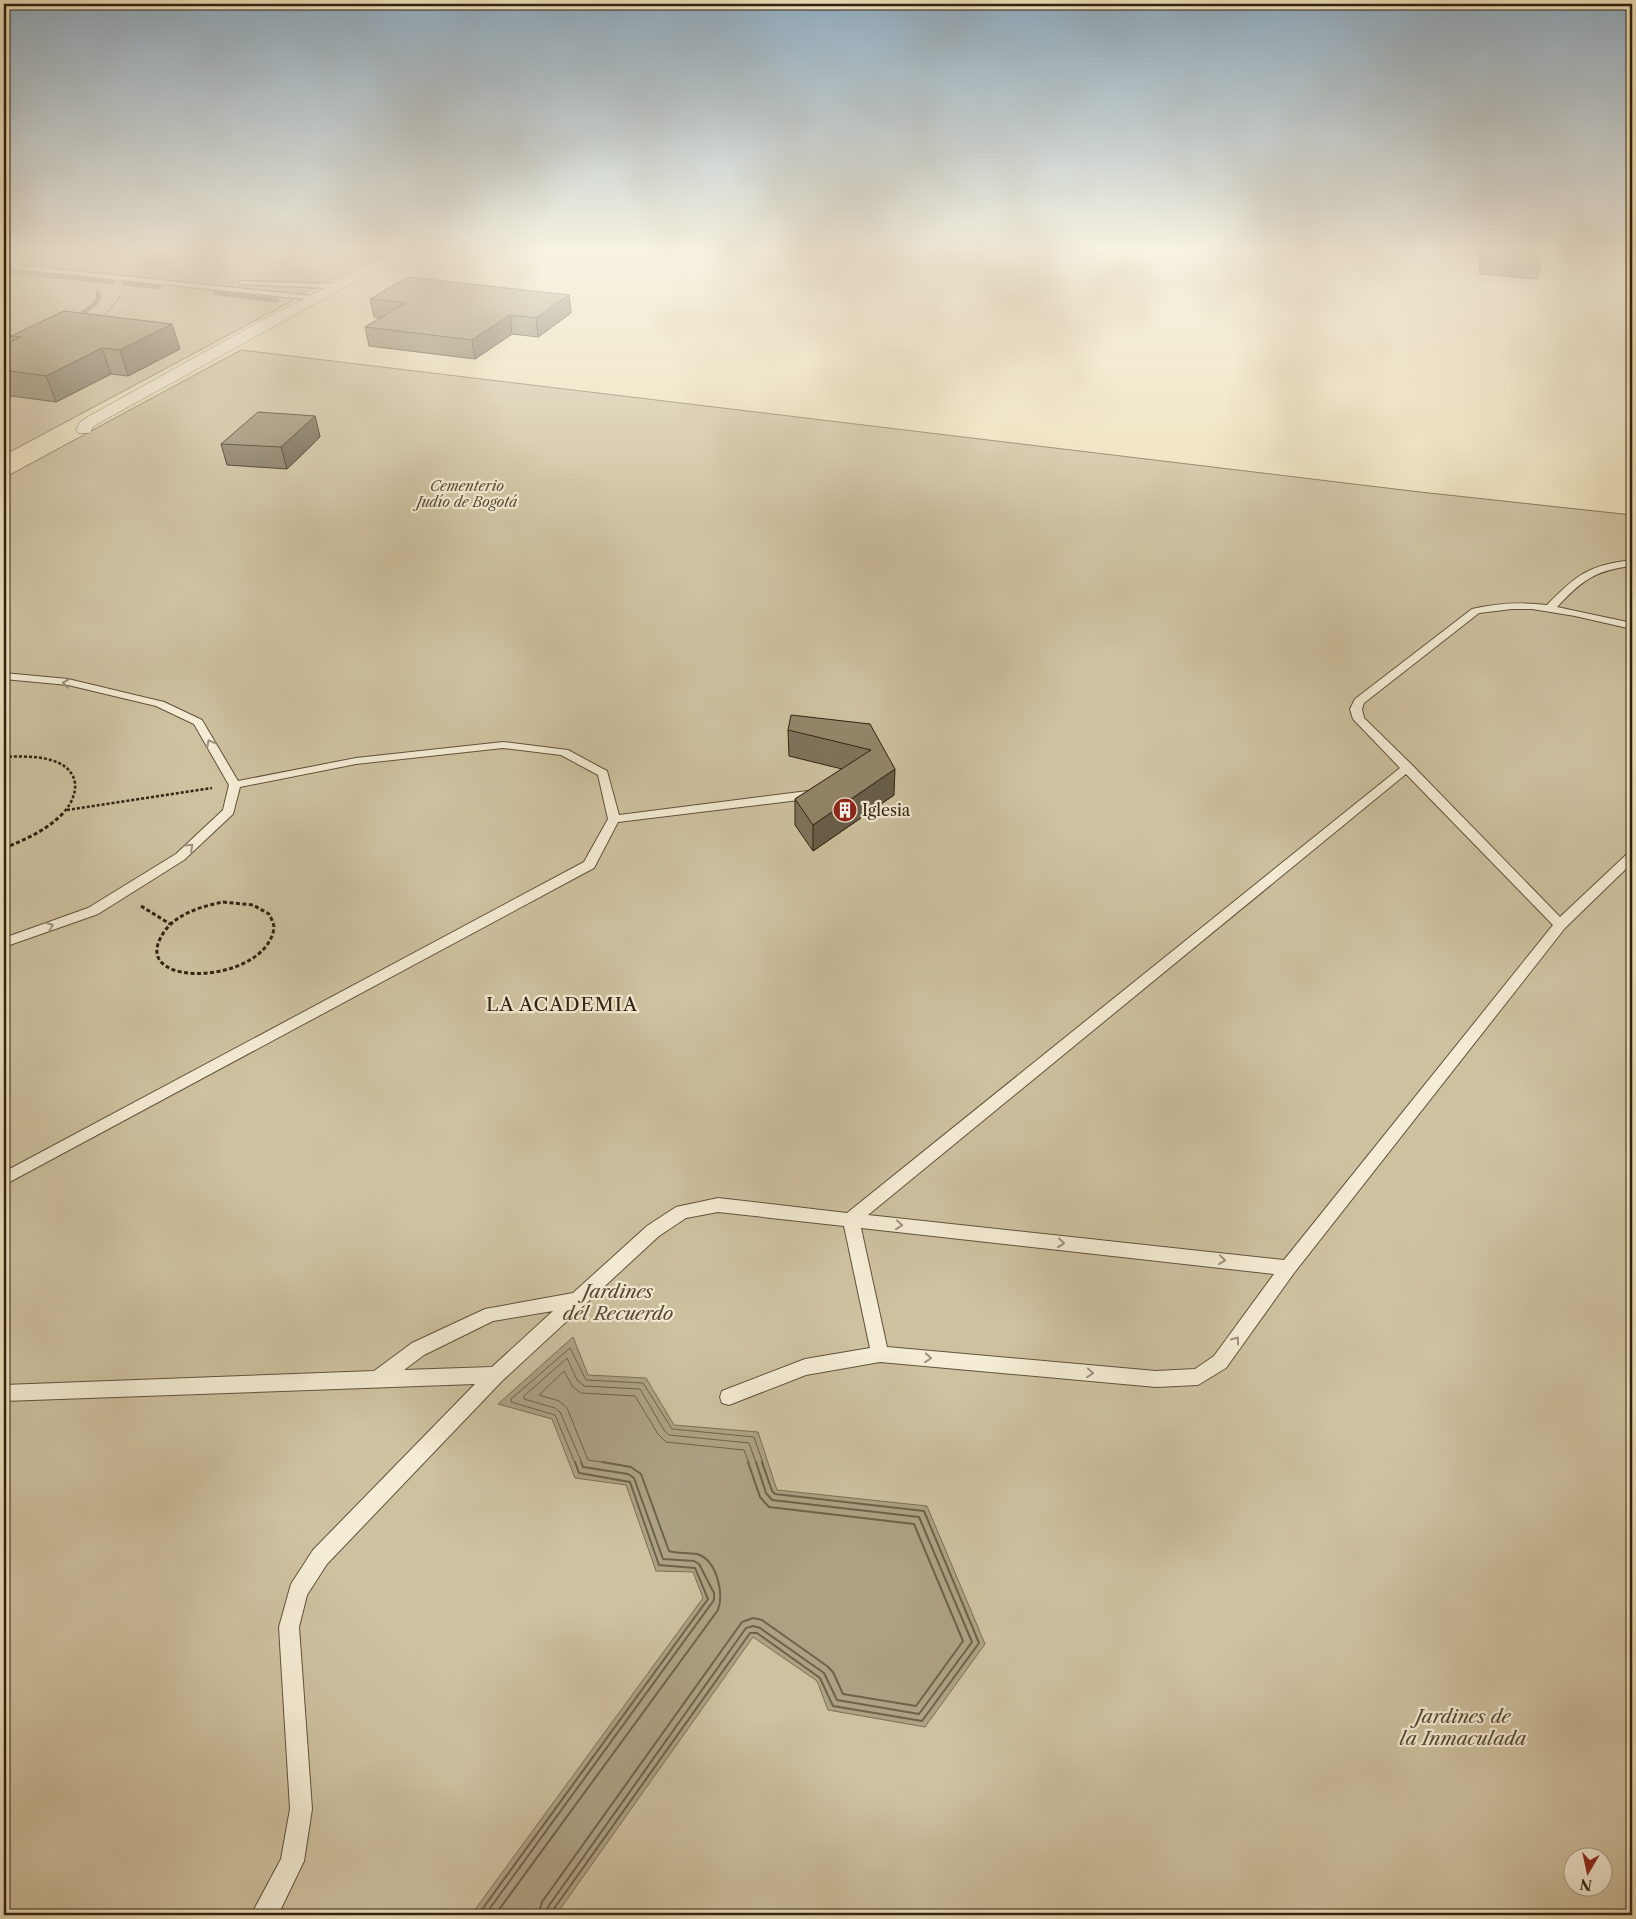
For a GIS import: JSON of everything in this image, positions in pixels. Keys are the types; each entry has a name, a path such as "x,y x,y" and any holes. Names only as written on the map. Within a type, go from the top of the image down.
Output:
{"street":[{"path":"84,430 86,425 95,419 233,343"}],"lane":[{"path":"1549,609 1578,579 1592,570 1611,565 1632,563"},
{"path":"1560,925 1408,767 1359,719 1356,709 1359,701 1476,611 1508,605 1549,609 1632,626"},
{"path":"4,676 68,682 160,704 198,722 235,785 229,811 180,857 93,911 4,943"},
{"path":"4,1179 589,865 614,819 603,772 564,752 503,745 356,761 235,785"},
{"path":"851,1219 1408,767"},
{"path":"614,819 819,794"},
{"path":"729,1397 805,1367 880,1354 1156,1379 1198,1377 1220,1362 1288,1268 1560,925 1632,856"},
{"path":"263,1915 292,1862 300,1809 289,1627 298,1591 320,1557 496,1376 653,1231 682,1212 718,1205 1288,1268"},
{"path":"851,1219 880,1354"},
{"path":"377,1380 418,1349 491,1314 578,1300"},
{"path":"4,1393 496,1376"}],"path":[{"path":"4,757 20,756 45,759 64,766 75,778 75,793 66,810 47,827 20,842 4,848"},
{"path":"66,810 235,785"},
{"path":"121,893 170,924"},
{"path":"223,902 242,902 258,906 269,913 275,923 273,936 266,948 253,958 236,967 217,973 198,975 180,973 167,967 158,958 156,947 160,936 170,924 185,914 203,906 223,902"}],"green space":[{"path":"4,343 214,343 4,455"},
{"name":"Jardines del Recuerdo","path":"241,350 1420,492 1632,515 1632,1915 4,1915 4,478"}],"water":[{"path":"573,1337 588,1375 646,1378 674,1425 758,1432 777,1490 927,1506 985,1644 925,1727 828,1710 817,1681 753,1637 556,1915 471,1915 703,1598 693,1572 656,1571 626,1485 575,1478 552,1419 498,1404"}],"building":[{"path":"9,343 135,343 120,350 102,348 46,376 4,370 4,345"},
{"path":"258,412 315,416 281,447 221,444"},
{"path":"791,715 870,724 895,769 813,825 795,799 871,750 788,730"}],"place":[{"name":"Iglesia","path":"845,810"}],"district":[{"name":"LA ACADEMIA","path":"562,1004"}],"park label":[{"name":"Cementerio Judío de Bogotá","path":"467,494"},
{"name":"Jardines de la Inmaculada","path":"1463,1727"}]}
